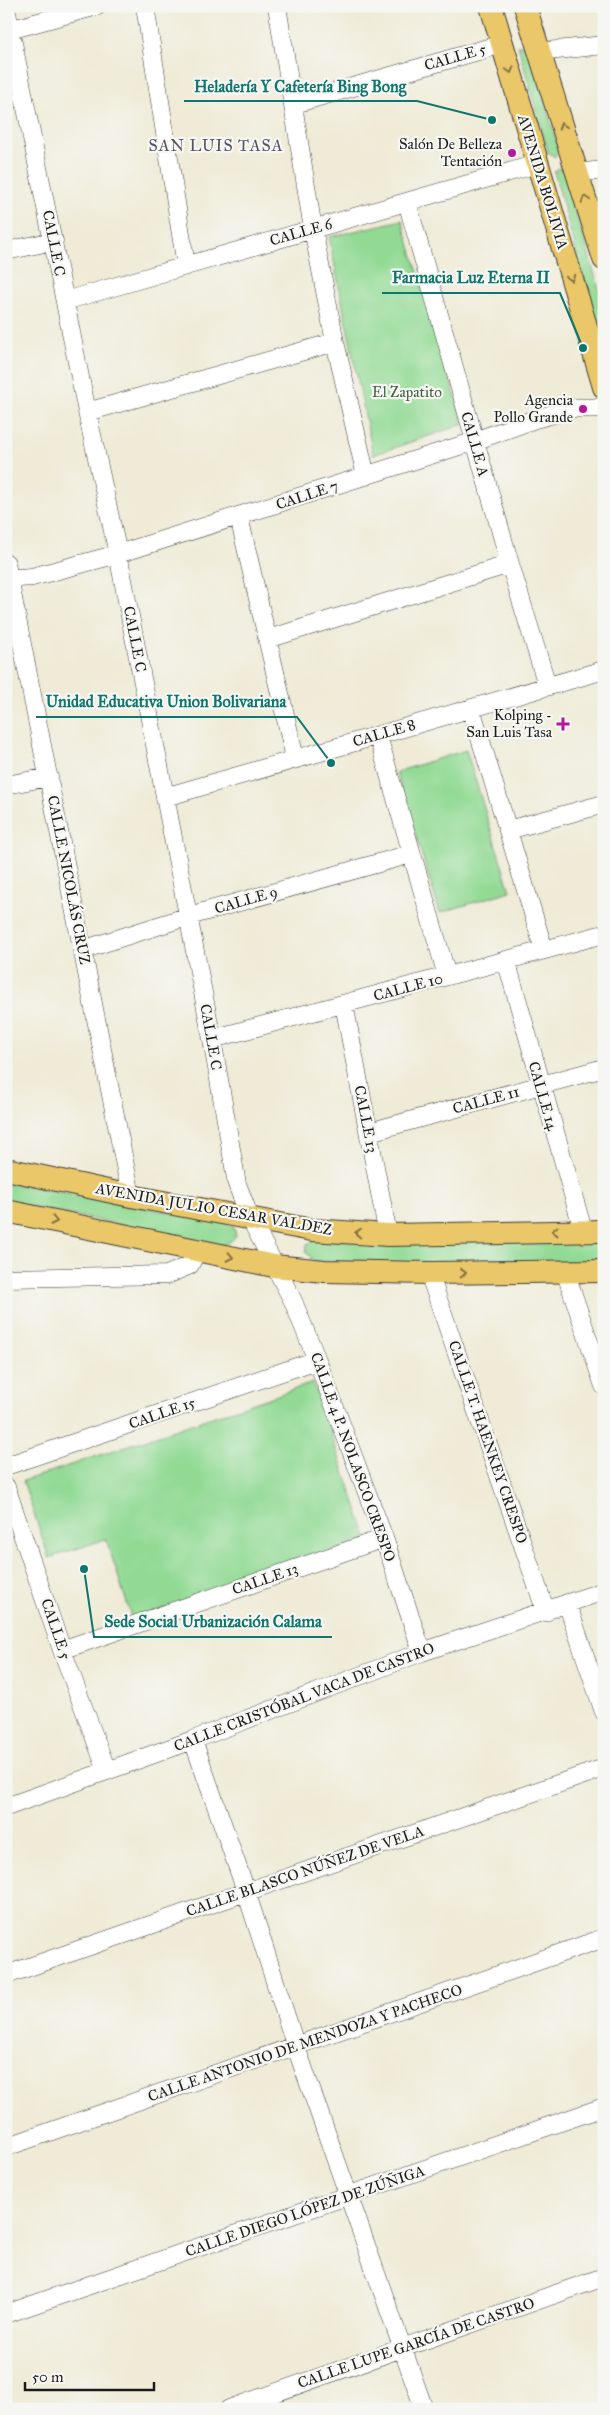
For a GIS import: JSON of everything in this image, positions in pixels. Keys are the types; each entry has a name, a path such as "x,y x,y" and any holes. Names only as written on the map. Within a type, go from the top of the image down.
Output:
{"main road":[{"name":"AVENIDA BOLIVIA","path":"491,6 604,387"},
{"path":"525,6 604,259"},
{"name":"AVENIDA JULIO CESAR VALDEZ","path":"6,1169 131,1196 312,1230 388,1235 593,1231"},
{"path":"6,1211 274,1266 324,1271 429,1273 604,1271"}],"street":[{"path":"8,30 97,6"},
{"path":"145,6 186,266"},
{"path":"277,6 313,229 335,342 366,476"},
{"name":"CALLE C","path":"6,8 8,30 54,241 87,412 118,554 189,916 237,1184 250,1218 274,1266"},
{"name":"CALLE 5","path":"294,104 502,44"},
{"path":"538,52 604,46"},
{"name":"CALLE 6","path":"65,300 537,164"},
{"path":"576,172 604,170"},
{"name":"CALLE A","path":"407,202 546,685"},
{"path":"6,251 54,241"},
{"path":"87,412 335,342"},
{"name":"CALLE 7","path":"7,574 32,577 118,554 475,442 535,419 575,408 604,408"},
{"path":"240,517 295,758"},
{"path":"268,639 510,564"},
{"name":"CALLE NICOLÁS CRUZ","path":"7,574 49,777 131,1196"},
{"name":"CALLE 8","path":"165,797 295,758 378,736 546,685 604,670"},
{"path":"471,708 544,950"},
{"path":"378,736 447,976"},
{"path":"6,785 49,777"},
{"path":"508,830 604,804"},
{"name":"CALLE 9","path":"82,950 189,916 411,854"},
{"name":"CALLE 10","path":"212,1039 604,934"},
{"name":"CALLE 14","path":"506,960 540,1086 593,1231"},
{"name":"CALLE 13","path":"344,1004 388,1235"},
{"name":"CALLE 11","path":"369,1132 604,1068"},
{"path":"6,1278 167,1275 190,1265 197,1250"},
{"name":"CALLE 4 P. NOLASCO CRESPO","path":"274,1266 293,1300 317,1360 384,1538 422,1652"},
{"path":"565,1271 604,1386"},
{"name":"CALLE T. HAENKEY CRESPO","path":"429,1273 546,1612"},
{"name":"CALLE 15","path":"6,1466 317,1360"},
{"name":"CALLE 5","path":"6,1487 14,1530 62,1650 107,1771"},
{"name":"CALLE 13","path":"62,1650 384,1538"},
{"name":"CALLE CRISTÓBAL VACA DE CASTRO","path":"6,1807 193,1740 422,1652 604,1591"},
{"path":"567,1603 604,1712"},
{"path":"193,1740 246,1891 296,2047 350,2195 424,2409"},
{"name":"CALLE BLASCO NÚÑEZ DE VELA","path":"6,1975 604,1768"},
{"name":"CALLE ANTONIO DE MENDOZA Y PACHECO","path":"6,2147 604,1938"},
{"name":"CALLE DIEGO LÓPEZ DE ZÚÑIGA","path":"6,2314 604,2107"},
{"name":"CALLE LUPE GARCÍA DE CASTRO","path":"229,2409 604,2277"}],"green space":[{"path":"528,44 559,150 555,157 548,152 518,46"},
{"path":"559,168 564,171 604,306 604,351 554,172"},
{"name":"El Zapatito","path":"402,220 464,424 373,455 329,237"},
{"path":"466,750 510,891 440,913 396,772"},
{"path":"6,1182 224,1222 234,1228 236,1236 230,1242 223,1245 6,1202"},
{"path":"604,1239 604,1262 438,1266 315,1261 306,1253 307,1244 314,1240"},
{"path":"313,1383 368,1540 132,1619 106,1539 49,1558 23,1481"}],"place":[{"name":"Heladería Y Cafetería Bing Bong","path":"492,120"},
{"name":"Salón De Belleza Tentación","path":"512,153"},
{"name":"Farmacia Luz Eterna II","path":"583,348"},
{"name":"Agencia Pollo Grande","path":"583,409"},
{"name":"Kolping - San Luis Tasa","path":"563,724"},
{"name":"Unidad Educativa Union Bolivariana","path":"331,763"},
{"name":"Sede Social Urbanización Calama","path":"84,1569"}],"district":[{"name":"SAN LUIS TASA","path":"216,145"}]}
